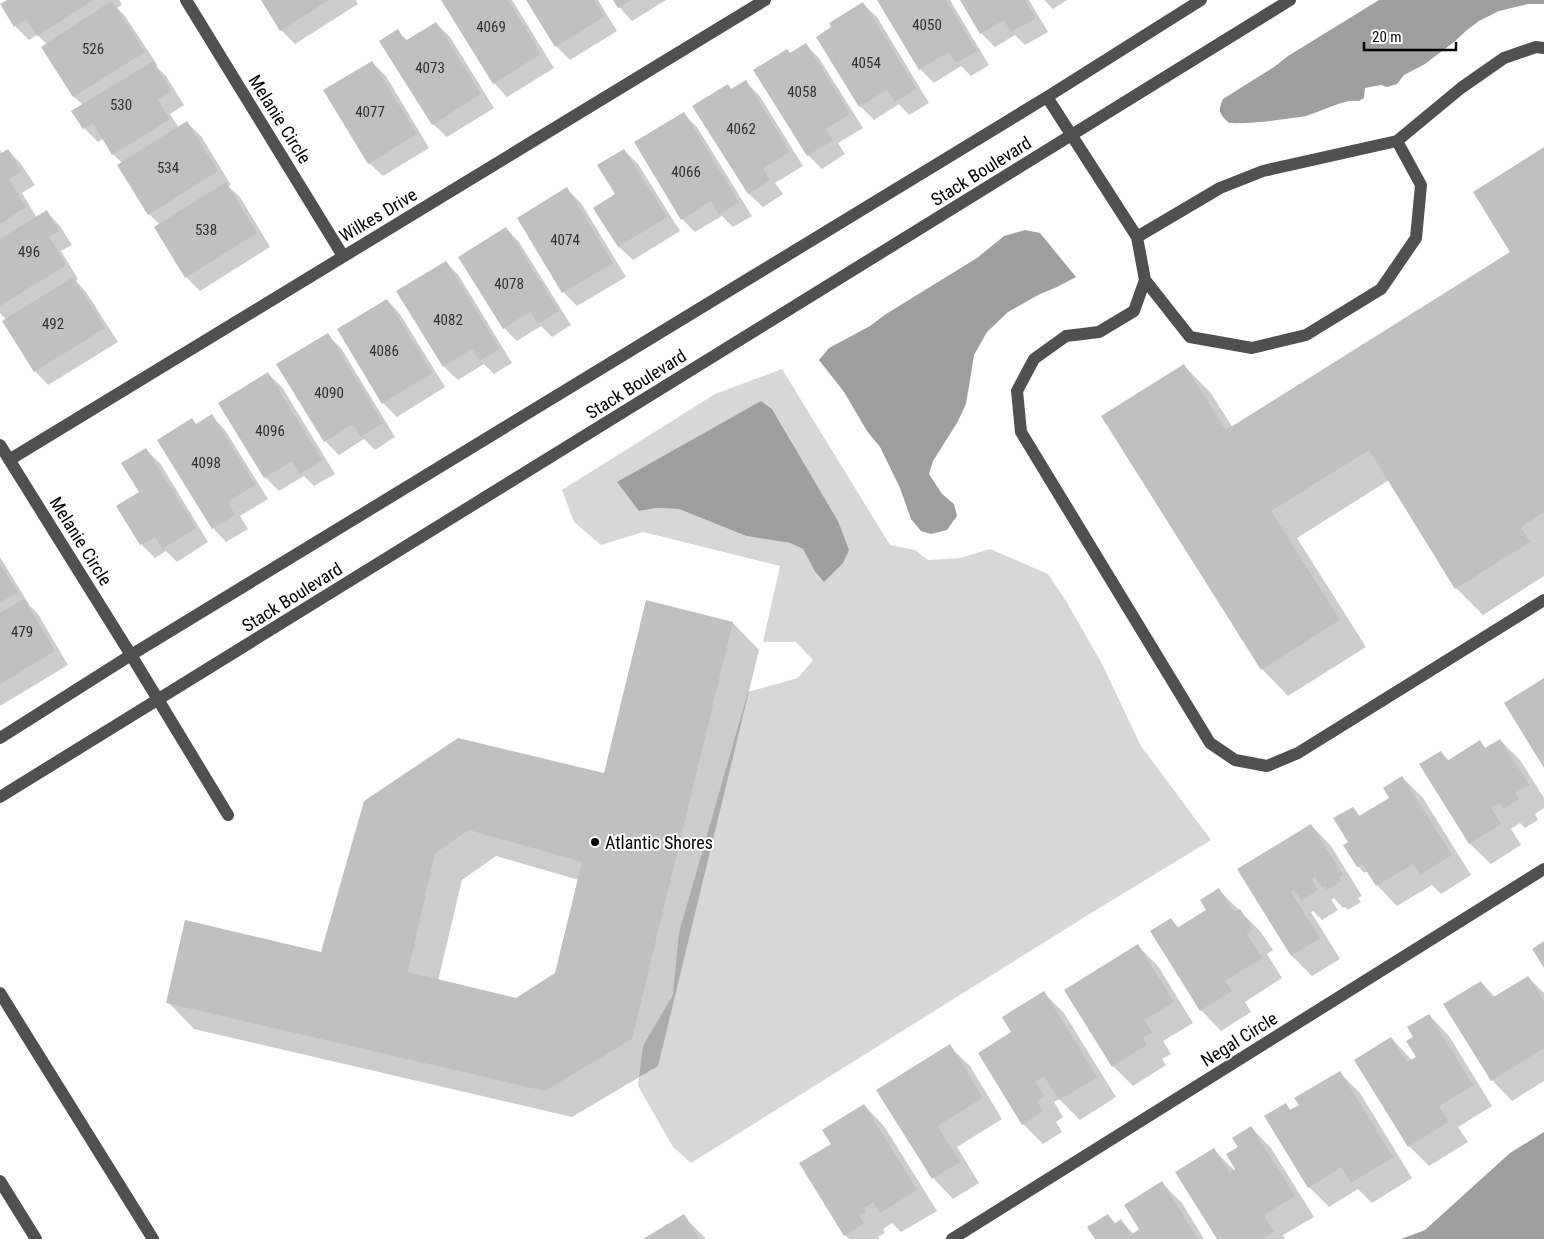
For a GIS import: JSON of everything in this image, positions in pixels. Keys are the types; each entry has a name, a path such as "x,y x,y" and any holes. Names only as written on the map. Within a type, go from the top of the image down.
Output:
{"street":[{"name":"Melanie Circle","path":"186,0 344,256"},
{"name":"Wilkes Drive","path":"9,460 765,0"},
{"name":"Stack Boulevard","path":"0,738 131,655 1047,97 1201,0"},
{"name":"Stack Boulevard","path":"0,797 1290,0"},
{"path":"1137,237 1220,188 1263,171 1397,141 1460,88 1504,58 1536,47 1544,48"},
{"path":"1047,97 1137,237 1145,280 1190,337 1252,348 1306,335 1381,289 1416,238 1421,185 1397,141"},
{"path":"1145,280 1134,311 1099,332 1066,336 1034,359 1017,391 1020,432 1210,743 1235,760 1267,766 1298,753 1544,600"},
{"name":"Melanie Circle","path":"0,445 228,815"},
{"name":"Negal Circle","path":"952,1239 1544,869"},
{"path":"0,993 153,1239"},
{"path":"0,1181 36,1239"}],"shaded area":[{"path":"1379,0 1544,0 1544,4 1528,4 1499,11 1479,21 1425,64 1404,75 1397,84 1387,87 1381,85 1365,88 1364,98 1359,101 1345,102 1300,117 1264,122 1229,123 1222,115 1220,107 1223,99"},
{"path":"1025,230 1040,233 1076,277 1008,312 987,332 974,355 966,404 957,423 933,461 929,474 942,494 954,504 957,516 947,530 931,534 921,531 911,519 900,488 880,447 867,431 844,392 819,360 829,348 870,326 886,314 977,258 1004,236"},
{"path":"782,369 890,545 915,550 928,560 960,558 990,549 1048,574 1066,601 1102,664 1141,746 1211,840 691,1163 673,1147 638,1086 643,1046 673,995 679,933 748,692 798,678 813,660 796,642 763,642 780,566 643,532 601,545 574,522 562,490 715,394","holes":["761,401 772,409 838,521 814,570 803,549 790,543 746,536 679,509 657,508 639,511"]},
{"path":"761,401 772,409 838,521 849,550 843,563 824,582 814,570 803,549 790,543 746,536 679,509 657,508 639,511 617,482"},
{"path":"1544,1132 1544,1239 1401,1239 1425,1230 1510,1153"}],"building":[{"path":"7,0 94,0 37,36 26,19 14,27 0,4"},
{"path":"261,0 329,0 280,31"},
{"path":"441,0 508,0 541,54 493,84"},
{"path":"526,0 594,0 604,17 555,47"},
{"path":"613,0 631,0 618,8"},
{"path":"877,0 946,0 977,51 956,63 949,52 919,70"},
{"path":"960,0 1025,0 1036,18 1011,32 1004,20 980,34"},
{"path":"112,1 145,52 73,97 41,47"},
{"path":"863,2 917,89 895,102 887,90 859,107 816,37 831,27 829,23"},
{"path":"436,22 481,94 432,125 379,41 398,29 405,41"},
{"path":"806,43 850,114 826,129 833,140 807,156 753,70 787,49 790,53"},
{"path":"153,61 172,91 158,100 170,119 112,155 93,123 83,129 71,111"},
{"path":"372,61 417,134 368,164 323,90"},
{"path":"746,80 790,152 763,169 770,180 748,194 692,106 728,84 731,89"},
{"path":"684,112 739,202 719,215 711,201 681,220 634,142"},
{"path":"187,121 218,171 148,215 117,165"},
{"path":"1544,147 1544,512 1521,527 1530,542 1455,589 1369,450 1271,511 1340,620 1261,670 1101,416 1184,364 1226,430 1510,252 1473,192"},
{"path":"8,149 22,171 9,179 26,207 0,224 0,154"},
{"path":"624,149 667,217 618,247 593,208 615,194 597,165"},
{"path":"226,182 257,233 185,278 154,227"},
{"path":"567,187 613,263 562,293 517,218"},
{"path":"47,210 59,231 49,237 66,265 0,306 0,239"},
{"path":"506,227 559,311 538,324 530,312 503,329 458,257"},
{"path":"446,261 500,349 479,361 472,349 443,367 396,291"},
{"path":"73,277 105,328 34,372 2,321"},
{"path":"387,299 432,373 382,404 337,329"},
{"path":"328,333 383,423 361,437 353,424 324,442 276,364"},
{"path":"268,372 322,460 300,474 292,461 264,478 218,403"},
{"path":"212,414 255,485 228,502 235,515 212,529 157,440 192,418 196,424"},
{"path":"146,448 196,528 162,549 155,537 140,545 116,506 139,492 121,463"},
{"path":"0,564 18,592 0,603"},
{"path":"24,599 55,651 0,684 0,613"},
{"name":"Atlantic Shores","path":"646,600 733,622 632,1039 545,1091 166,1003 185,920 321,952 364,801 458,738 604,773","holes":["469,830 582,862 555,973 516,998 408,972 435,853"]},
{"path":"1544,678 1544,768 1504,703"},
{"path":"1500,739 1529,785 1515,793 1519,799 1504,809 1500,803 1491,808 1501,824 1469,844 1419,764 1441,751 1447,761 1480,740 1485,748"},
{"path":"1402,776 1452,855 1420,875 1413,864 1376,886 1362,864 1357,867 1343,845 1348,842 1333,818 1353,807 1359,816 1389,798 1383,788"},
{"path":"1311,824 1343,875 1339,877 1341,881 1327,890 1325,886 1322,888 1315,877 1312,879 1318,890 1301,901 1294,890 1291,892 1320,938 1291,956 1237,869"},
{"path":"1219,888 1234,912 1240,909 1253,930 1247,934 1262,958 1225,981 1232,991 1200,1011 1150,931 1171,918 1177,928 1206,910 1200,900"},
{"path":"1544,941 1544,968 1532,949"},
{"path":"1138,944 1174,1002 1144,1020 1152,1033 1143,1038 1147,1045 1112,1067 1064,990"},
{"path":"1528,976 1544,1001 1544,1048 1491,1081 1443,1004 1481,981 1492,998"},
{"path":"1044,991 1097,1077 1059,1100 1044,1076 1035,1082 1044,1096 1037,1101 1043,1111 1022,1125 978,1053 1011,1032 1002,1017"},
{"path":"1429,1014 1473,1085 1439,1106 1448,1122 1408,1147 1354,1060 1391,1037 1407,1062 1416,1057 1406,1041 1413,1037 1407,1027"},
{"path":"950,1044 983,1098 937,1126 960,1162 932,1179 876,1090"},
{"path":"1340,1071 1393,1157 1351,1183 1341,1167 1308,1188 1264,1116 1286,1103 1290,1110 1299,1105 1294,1098"},
{"path":"864,1104 917,1190 880,1213 873,1202 864,1208 866,1212 859,1216 864,1223 844,1236 799,1163 831,1144 822,1130"},
{"path":"1251,1126 1295,1196 1264,1215 1274,1232 1262,1239 1217,1239 1175,1172 1214,1148 1230,1173 1235,1169 1226,1154 1238,1147 1232,1138"},
{"path":"1162,1181 1198,1239 1095,1239 1087,1227 1108,1214 1114,1224 1121,1219 1131,1235 1139,1229 1124,1205"},
{"path":"684,1214 699,1239 643,1239"}],"place":[{"name":"Atlantic Shores","path":"595,842"}]}
